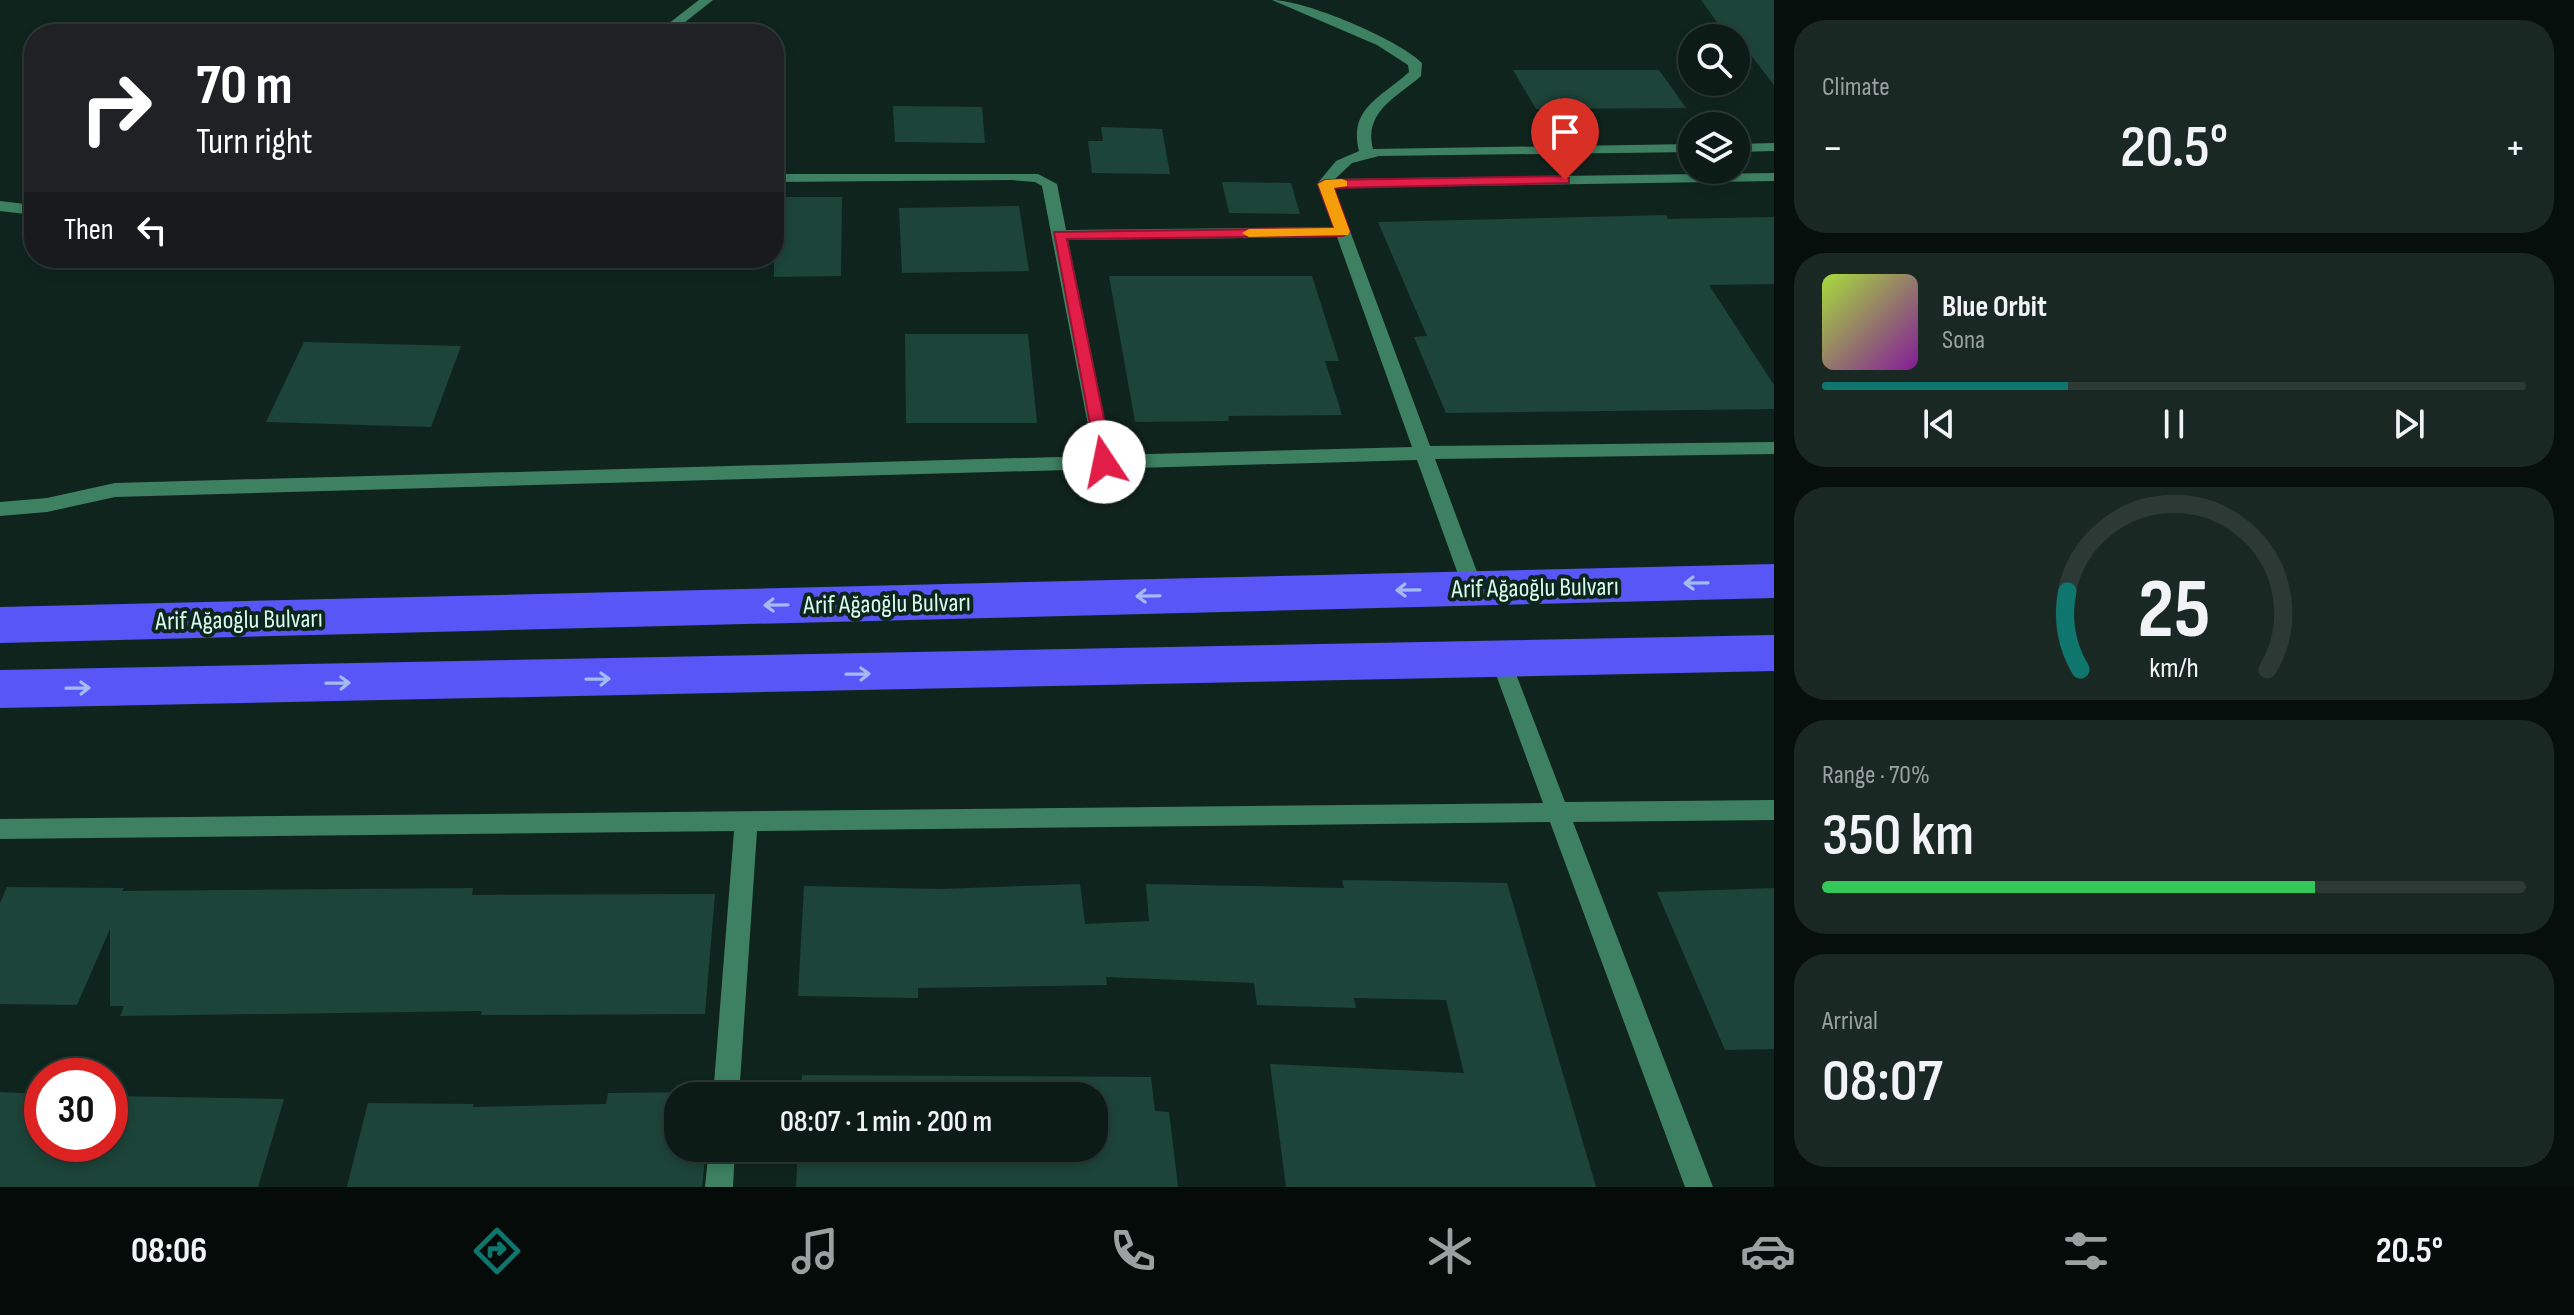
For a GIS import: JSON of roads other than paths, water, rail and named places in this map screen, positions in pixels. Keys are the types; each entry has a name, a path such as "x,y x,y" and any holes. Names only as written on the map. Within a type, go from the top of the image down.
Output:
{"highway":[{"name":"Arif Ağaoğlu Bulvarı","path":"0,625 1774,581"},
{"path":"0,689 1501,661 1774,653"}],"street":[{"path":"675,24 707,0"},
{"path":"1278,0 1382,42 1415,63 1416,73 1403,87 1371,107 1363,121 1367,154"},
{"path":"1750,148 1774,147"},
{"path":"1325,184 1335,167 1367,154 1678,148"},
{"path":"1325,184 1774,177"},
{"path":"784,178 1038,178 1049,184 1104,462"},
{"path":"1325,184 1473,588"},
{"path":"0,206 24,209"},
{"path":"1059,235 1343,232"},
{"path":"0,509 47,505 115,490 1423,453 1774,448"},
{"path":"1501,661 1699,1187"},
{"path":"0,829 1774,810"},
{"path":"727,1082 746,820"},
{"path":"719,1187 721,1162"}]}
